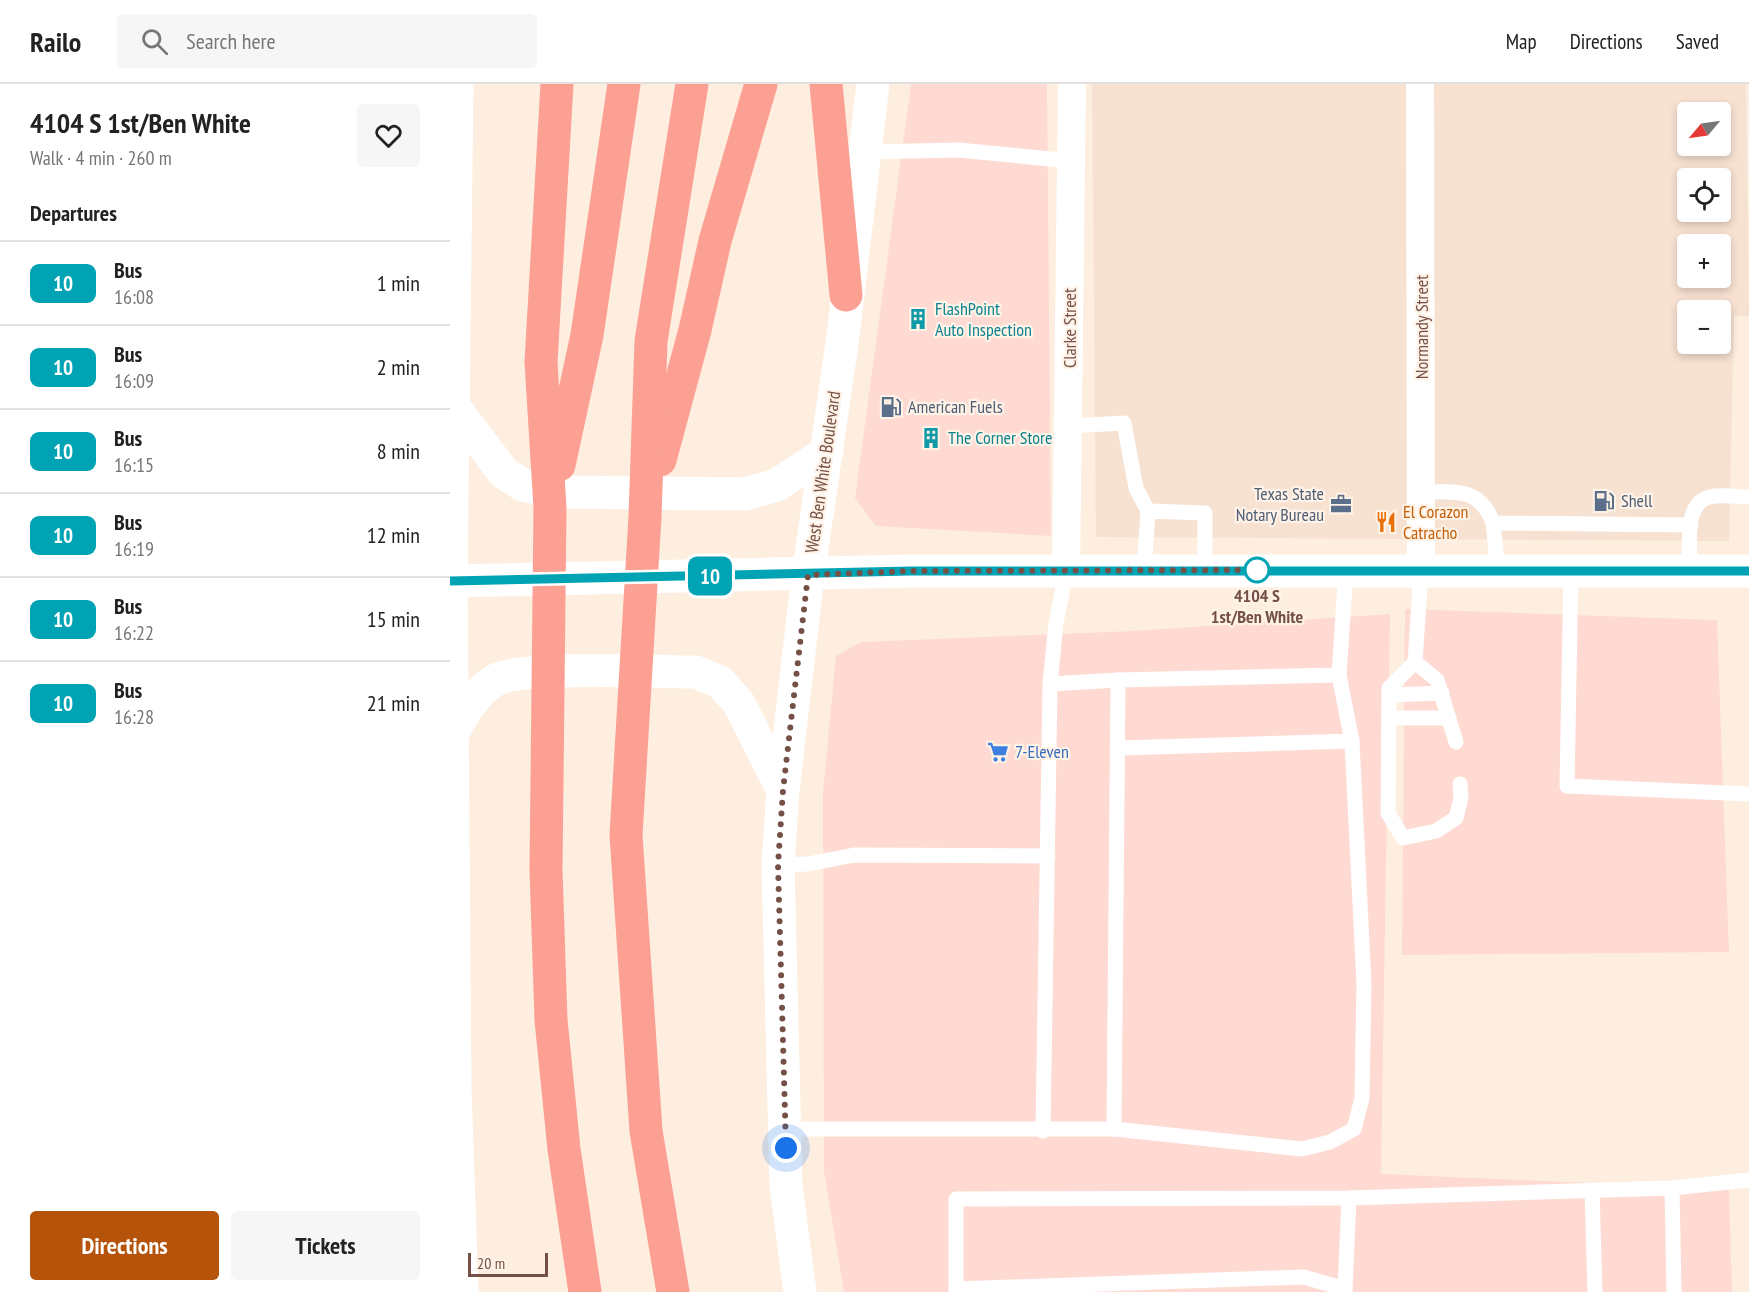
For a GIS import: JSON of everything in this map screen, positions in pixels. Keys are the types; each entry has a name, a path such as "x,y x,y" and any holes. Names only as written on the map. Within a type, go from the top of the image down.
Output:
{"highway":[{"path":"557,84 541,362 550,508 546,870 551,1020 564,1149 585,1292"},
{"path":"550,508 587,335 624,84"},
{"path":"673,1292 646,1131 626,835 645,517 651,341 692,84"},
{"path":"645,517 695,330 715,241 761,84"},
{"path":"826,84 846,295"}],"main road":[{"path":"457,84 450,581 455,1080 462,1292"},
{"name":"West Ben White Boulevard","path":"800,1292 786,1186 778,865 783,790 808,575 827,452 873,84"},
{"path":"454,407 504,473 523,485 557,492 744,494 777,485 827,452"},
{"path":"450,581 911,571 1749,571"},
{"path":"452,735 470,701 496,679 525,672 696,672 720,682 738,702 783,790"}],"street":[{"name":"Clarke Street","path":"1066,572 1072,84"},
{"name":"Normandy Street","path":"1420,84 1423,492 1421,570"}],"lane":[{"path":"865,152 959,150 1071,161"},
{"path":"1069,426 1124,423 1136,488 1148,511 1144,570"},
{"path":"1423,492 1457,492 1474,496 1489,512 1493,523 1498,570"},
{"path":"1690,570 1691,525 1693,512 1700,502 1709,496 1749,497"},
{"path":"1148,511 1204,513 1205,570"},
{"path":"1493,523 1691,525"},
{"path":"786,1129 1043,1131 1114,1129 1302,1149 1330,1142 1354,1129 1362,1098 1364,984 1352,741 1339,675 1346,570"},
{"path":"1421,570 1415,662 1389,688 1388,813 1403,838 1437,831 1456,818 1461,798 1460,784"},
{"path":"1570,570 1567,786 1749,794"},
{"path":"1043,1131 1050,684 1056,623 1066,572"},
{"path":"1415,662 1437,681 1456,742"},
{"path":"1050,684 1118,680 1339,675"},
{"path":"1114,1129 1118,680"},
{"path":"1390,695 1442,693"},
{"path":"1389,718 1449,718"},
{"path":"1118,748 1352,741"},
{"path":"778,865 808,864 854,855 1048,856"},
{"path":"1350,1198 1345,1291 1304,1277 956,1288 956,1198 1350,1198 1672,1188 1749,1180"},
{"path":"1672,1188 1674,1292"},
{"path":"1592,1190 1595,1292"}],"shaded area":[{"path":"911,84 1047,84 1051,536 876,526 855,498"},
{"path":"1092,84 1746,84 1749,316 1734,316 1729,541 1096,537"},
{"path":"1405,609 1717,620 1729,952 1402,955"},
{"path":"1390,614 1381,1174 1729,1189 1732,1292 844,1292 824,1171 823,793 836,656 861,642 1133,631"}],"bus line":[{"name":"10","path":"450,581 911,571 1749,571"}],"place":[{"name":"FlashPoint Auto Inspection","path":"918,319"},
{"name":"American Fuels","path":"891,407"},
{"name":"The Corner Store","path":"931,438"},
{"name":"Shell","path":"1604,501"},
{"name":"Texas State Notary Bureau","path":"1341,504"},
{"name":"El Corazon Catracho","path":"1386,522"},
{"name":"4104 S 1st/Ben White","path":"1257,570"},
{"name":"7-Eleven","path":"998,752"}],"route":[{"path":"786,1148 778,865 783,790 808,575 911,571 1257,570"}]}
